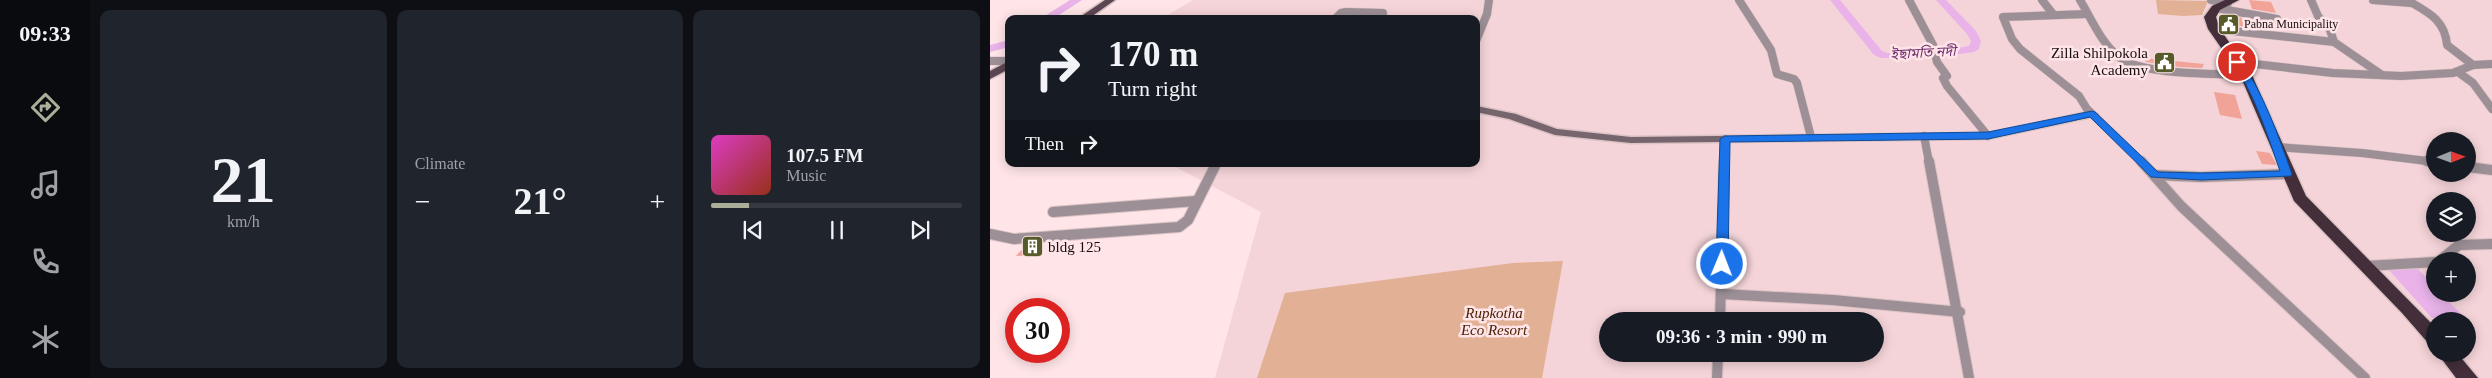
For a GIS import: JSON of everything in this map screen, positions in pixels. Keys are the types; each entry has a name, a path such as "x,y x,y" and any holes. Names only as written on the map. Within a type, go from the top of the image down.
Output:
{"highway":[{"path":"2222,3 2210,17 2214,29 2246,74 2287,174 2299,198 2426,329"},
{"path":"2454,362 2468,378"}],"main road":[{"path":"1087,15 1111,0"},
{"path":"990,76 1005,66"}],"street":[{"path":"1480,31 1487,14 1489,0"},
{"path":"1739,0 1771,50 1777,74 1794,79 1797,83 1811,137"},
{"path":"1909,0 1933,45 1935,56 1947,76 1943,78 1947,86 1988,136"},
{"path":"2042,0 2053,14"},
{"path":"2080,0 2087,14 2116,54 2128,62 2188,72 2246,74"},
{"path":"2311,0 2318,16 2330,30 2334,42"},
{"path":"2373,0 2409,1 2441,22 2446,32 2447,45 2473,65"},
{"path":"2222,3 2277,19"},
{"path":"1339,15 1346,12 1382,13"},
{"path":"2087,14 2053,14 2003,18 2012,39 2020,49 2079,96 2092,114 2155,175 2182,206 2366,378"},
{"path":"2214,29 2334,42 2383,75"},
{"path":"990,61 1005,63"},
{"path":"2237,62 2333,73 2401,76 2458,72 2473,65 2492,64"},
{"path":"2458,72 2473,83 2492,109"},
{"path":"1480,110 1505,114 1555,132 1631,140 1988,136 2092,114"},
{"path":"1924,136 1951,278 1960,312 1969,378"},
{"path":"1721,312 1725,139"},
{"path":"2277,147 2362,153 2426,161"},
{"path":"990,234 1014,239 1174,228 1184,224 1214,167"},
{"path":"2476,168 2492,170"},
{"path":"2155,175 2201,177 2287,174"},
{"path":"1053,212 1196,201"},
{"path":"2450,252 2459,245 2471,243 2492,244"},
{"path":"2366,266 2426,263"},
{"path":"1722,294 1833,300 1960,312"},
{"path":"1718,362 1719,378"}],"shaded area":[{"path":"1193,0 2492,0 2492,378 1215,378 1261,212 1176,167 1480,167 1480,15 1168,15"},
{"path":"2388,269 2418,269 2426,277 2426,302 2449,302 2459,312 2427,312"}],"green space":[{"path":"2156,0 2208,1 2202,15 2183,16 2158,14"},
{"name":"Rupkotha Eco Resort","path":"1563,261 1542,378 1257,378 1285,293 1513,263"}],"building":[{"path":"2249,0 2271,2 2276,13 2252,9"},
{"path":"2236,17 2258,21 2260,28 2222,24 2220,20 2238,22"},
{"path":"2143,58 2204,64 2202,68 2180,67 2146,62"},
{"path":"2214,92 2235,95 2242,119 2220,115"},
{"path":"2256,151 2270,153 2277,165 2262,164"},
{"name":"bldg 125","path":"1043,244 1033,255 1016,256 1026,245"}],"waterway":[{"name":"ইছামতি নদী","path":"1052,15 1077,0"},
{"name":"ইছামতি নদী","path":"1835,0 1878,53 1885,56 1930,55 1974,49 1976,41 1972,33 1941,0"},
{"name":"ইছামতি নদী","path":"990,49 1005,44"}],"place":[{"name":"Pabna Municipality","path":"2228,24"},
{"name":"Zilla Shilpokola Academy","path":"2164,62"},
{"name":"bldg 125","path":"1032,247"}],"route":[{"path":"1722,264 1725,139 1830,136 1988,136 2092,114 2155,175 2201,177 2287,174 2268,123 2246,74 2237,62"}]}
